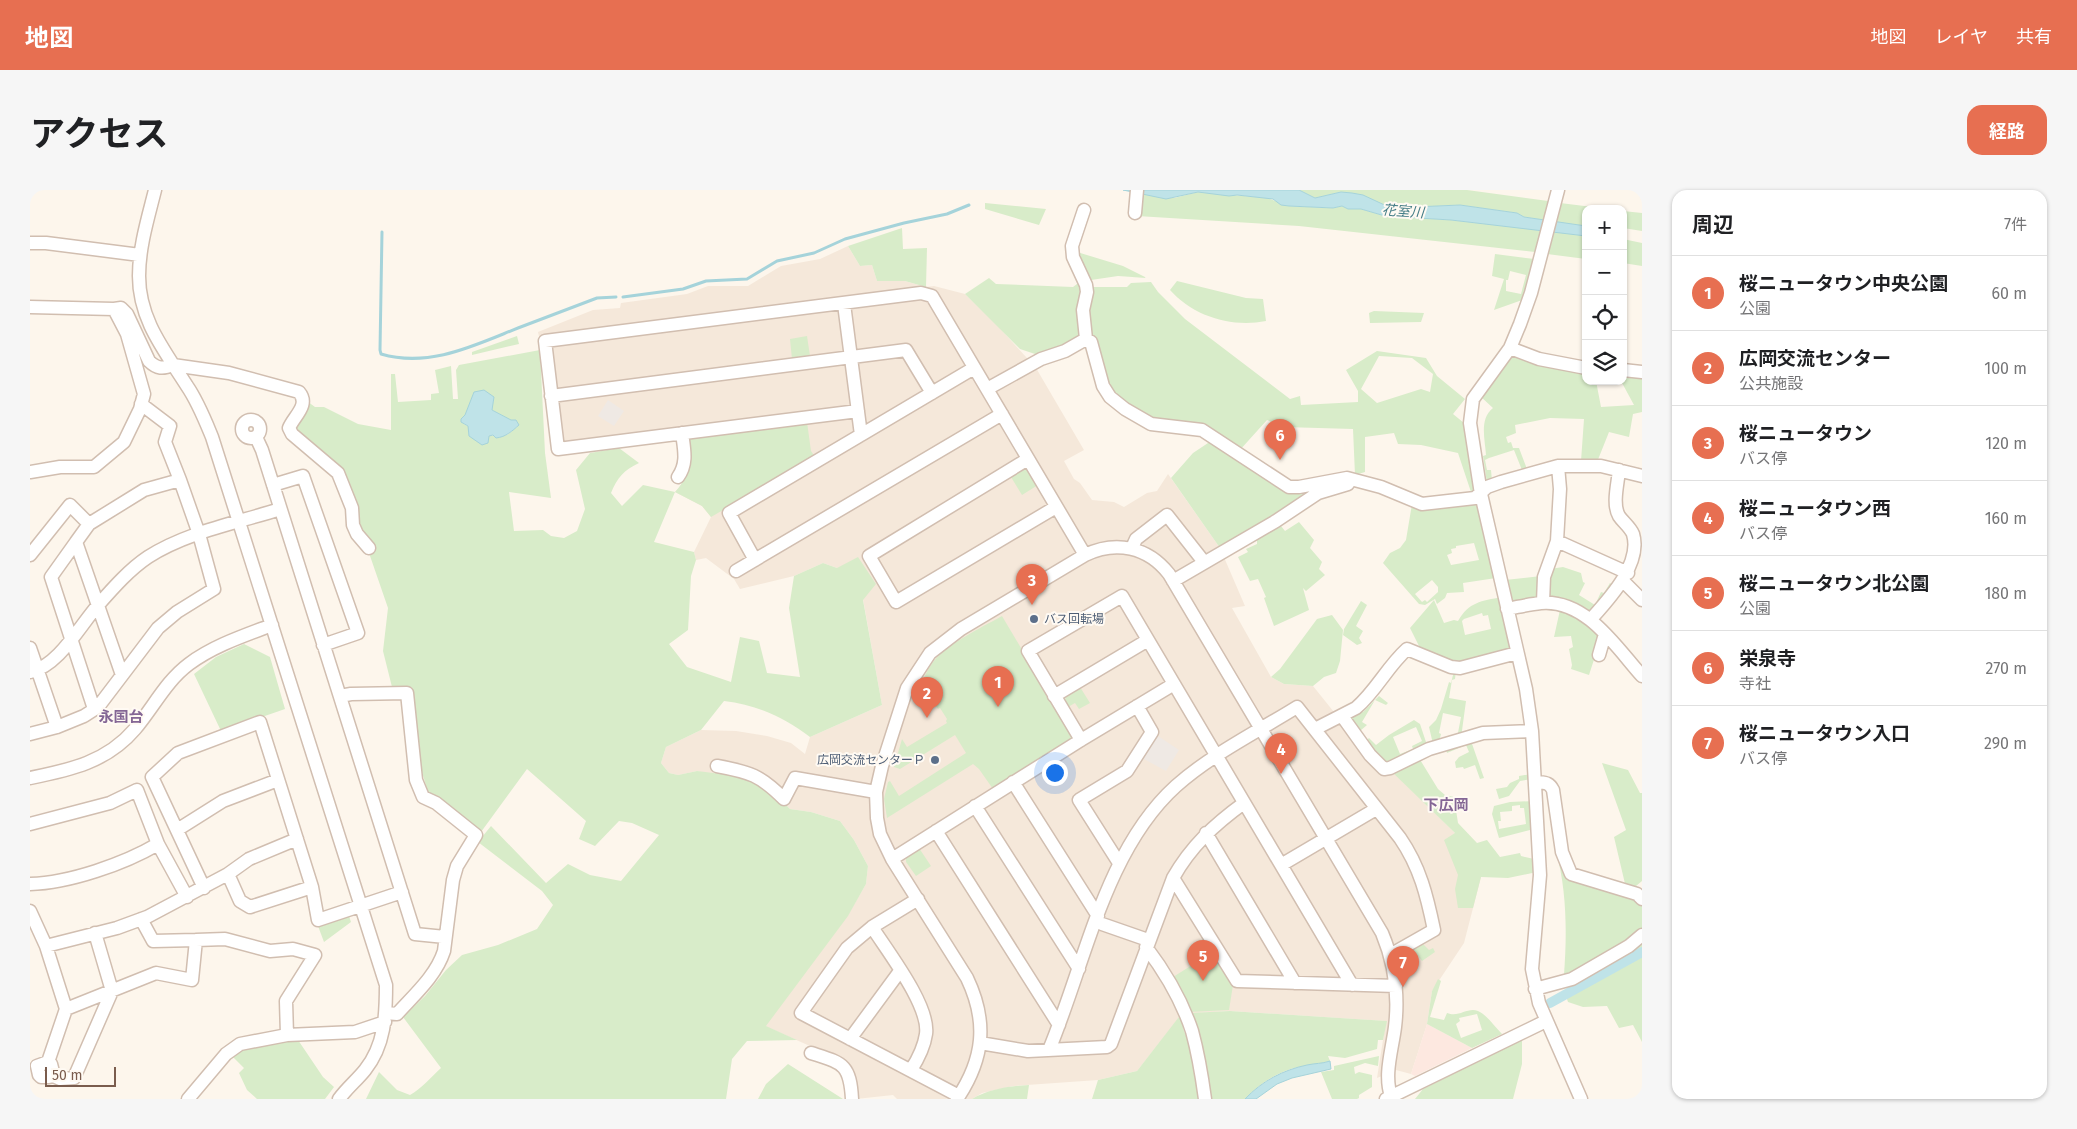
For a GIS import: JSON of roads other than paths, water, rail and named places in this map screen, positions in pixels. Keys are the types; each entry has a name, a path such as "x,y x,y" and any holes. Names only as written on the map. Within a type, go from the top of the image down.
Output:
{"street":[{"path":"154,190 140,254 139,278 144,310 150,327 189,388 209,429 386,985 386,1018 375,1054 366,1069 339,1099"},
{"path":"1135,214 1137,190"},
{"path":"1558,190 1529,298 1510,348 1473,399 1470,408 1470,423 1481,494 1526,689 1532,731 1540,875 1532,969 1535,989 1546,1021 1581,1099"},
{"path":"1084,210 1072,246 1073,257 1086,285 1087,292 1083,310 1086,339"},
{"path":"30,242 140,254"},
{"path":"858,411 558,449 545,341 920,293 932,296 1085,555"},
{"path":"844,304 861,435"},
{"path":"30,306 121,308 127,314 149,361 155,367 166,368 173,365 228,373 299,392 303,397 304,404 289,428 292,434 338,473 352,508 353,525 357,534 369,548"},
{"path":"30,472 60,468 94,467 124,442 144,394 127,334 114,309"},
{"path":"987,389 1041,359 1065,351 1086,339"},
{"path":"1086,339 1091,342 1102,386 1110,397 1150,424 1167,428 1202,430 1289,487 1299,488 1347,478 1381,487 1422,504 1475,498 1488,487 1558,466 1587,465 1642,476"},
{"path":"1510,348 1540,359 1582,367"},
{"path":"552,396 906,350 932,393"},
{"path":"755,560 729,514 974,368"},
{"path":"1627,370 1642,372"},
{"path":"30,734 57,727 84,716 94,709 158,628 177,612 214,589 180,480 165,442 170,426 141,404"},
{"path":"736,571 1002,414"},
{"path":"678,477 683,470 685,460 682,433"},
{"path":"256,437 273,485 415,934 445,937"},
{"path":"1028,459 869,556 896,602 1056,506"},
{"path":"1543,602 1544,577 1557,542 1560,489 1558,466"},
{"path":"1592,619 1626,578 1634,561 1633,535 1617,511 1619,470"},
{"path":"273,485 303,476 358,633 323,645"},
{"path":"94,709 51,577 89,524 144,490 180,480"},
{"path":"1173,580 1276,521 1318,493 1349,484 1361,483"},
{"path":"30,555 70,506 89,524"},
{"path":"34,671 49,663 71,640 98,605 130,571 148,557 198,534 280,509"},
{"path":"1132,548 1136,539 1167,515 1204,562"},
{"path":"76,542 122,674"},
{"path":"1557,542 1626,578 1642,600"},
{"path":"918,899 872,927 847,948 801,1013 912,1070 958,1098 972,1072 980,1043 980,1013 975,994 961,967 884,844 878,826 876,792 882,766 907,688 930,653 961,629 1085,555 1109,547 1132,548 1157,561 1173,580 1382,933 1390,955 1396,986 1395,1026 1387,1079 1389,1098 1546,1021"},
{"path":"1081,740 1028,652 1122,596 1352,985"},
{"path":"1507,608 1543,602 1572,609 1592,619 1642,676"},
{"path":"30,778 77,768 110,752 134,730 169,684 188,664 233,639 272,625"},
{"path":"1599,655 1605,634"},
{"path":"1054,696 1148,640"},
{"path":"30,648 34,671 57,727"},
{"path":"1316,729 1362,704 1380,679 1407,649 1451,667 1460,668 1516,652"},
{"path":"892,859 1013,782 1174,684"},
{"path":"188,1099 233,1048 250,1041 287,1035 348,1033 397,1014 436,969 444,951 453,880 457,866 476,836 436,803 423,797 416,780 407,693 351,694 340,696"},
{"path":"1119,863 1079,800 1127,771 1152,732 1137,706"},
{"path":"1049,1050 1060,1025 1078,970 1100,920 1119,863 1145,819 1190,774 1297,708 1316,729 1400,838 1421,876 1434,930 1390,955"},
{"path":"1342,716 1370,755 1384,769 1390,768 1429,749 1483,733 1532,731"},
{"path":"204,888 152,777 178,753 260,722 312,887 318,920 402,892"},
{"path":"717,766 752,774 784,799 795,778 876,792"},
{"path":"177,830 223,801 278,780"},
{"path":"1013,782 1100,920 1147,944 1181,1004 1188,1021 1206,1099"},
{"path":"1536,782 1550,784 1553,790 1562,852 1571,874 1640,894"},
{"path":"30,824 110,803 137,790 158,844 187,897"},
{"path":"980,1043 1028,1051 1107,1047 1111,1044 1173,878 1185,857 1206,833 1244,803"},
{"path":"975,806 1078,970"},
{"path":"1280,866 1376,809"},
{"path":"936,831 1060,1025"},
{"path":"1206,833 1295,983"},
{"path":"46,946 142,919 204,888 228,874 249,858 297,840"},
{"path":"30,884 40,884 89,873 142,854 158,844"},
{"path":"228,874 240,901 250,907 312,887"},
{"path":"1173,878 1237,981 1396,986"},
{"path":"30,911 46,946 66,1010 48,1062 38,1064 37,1070 41,1077 47,1078 51,1075 60,1079 74,1078 112,991 95,933"},
{"path":"142,919 153,941 225,938 270,951 292,949 315,955 286,1001 287,1035"},
{"path":"872,927 922,1006 926,1020 927,1033 924,1045 912,1070"},
{"path":"1535,989 1572,979 1629,946 1642,935"},
{"path":"66,1010 156,973 192,980 196,940"},
{"path":"850,1039 900,971"},
{"path":"811,1053 841,1063 846,1069 852,1099"}],"water":[{"name":"花室川","path":"1123,190 1299,190 1315,198 1341,192 1352,193 1363,195 1391,208 1460,205 1517,213 1524,217 1582,225 1582,236 1451,220 1385,216 1361,209 1348,209 1342,206 1333,208 1289,206 1281,205 1273,199 1237,195 1229,196 1198,192 1166,199"},
{"path":"484,390 494,397 492,410 511,420 516,420 519,425 503,436 496,438 493,435 489,436 488,443 482,445 469,436 468,426 461,422 461,419 465,415 474,392"},
{"path":"1330,1061 1331,1069 1292,1078 1277,1084 1256,1099 1245,1099 1258,1087 1281,1073 1310,1064"}],"waterway":[{"path":"623,297 683,289 706,281 747,279 777,261 814,253 845,239 947,214 969,205"},
{"path":"382,232 381,354 399,358 416,358 434,357 451,353 597,298 616,297"},
{"path":"1550,1003 1642,952"}],"place":[{"name":"栄泉寺","path":"1280,460"},
{"name":"桜ニュータウン","path":"1032,605"},
{"name":"バス回転場","path":"1034,619"},
{"name":"桜ニュータウン中央公園","path":"998,707"},
{"name":"広岡交流センター","path":"927,718"},
{"name":"広岡交流センターＰ","path":"935,760"},
{"name":"桜ニュータウン西","path":"1281,774"},
{"name":"桜ニュータウン北公園","path":"1203,981"},
{"name":"桜ニュータウン入口","path":"1403,987"}],"district":[{"name":"永国台","path":"121,717"},
{"name":"下広岡","path":"1446,805"}]}
